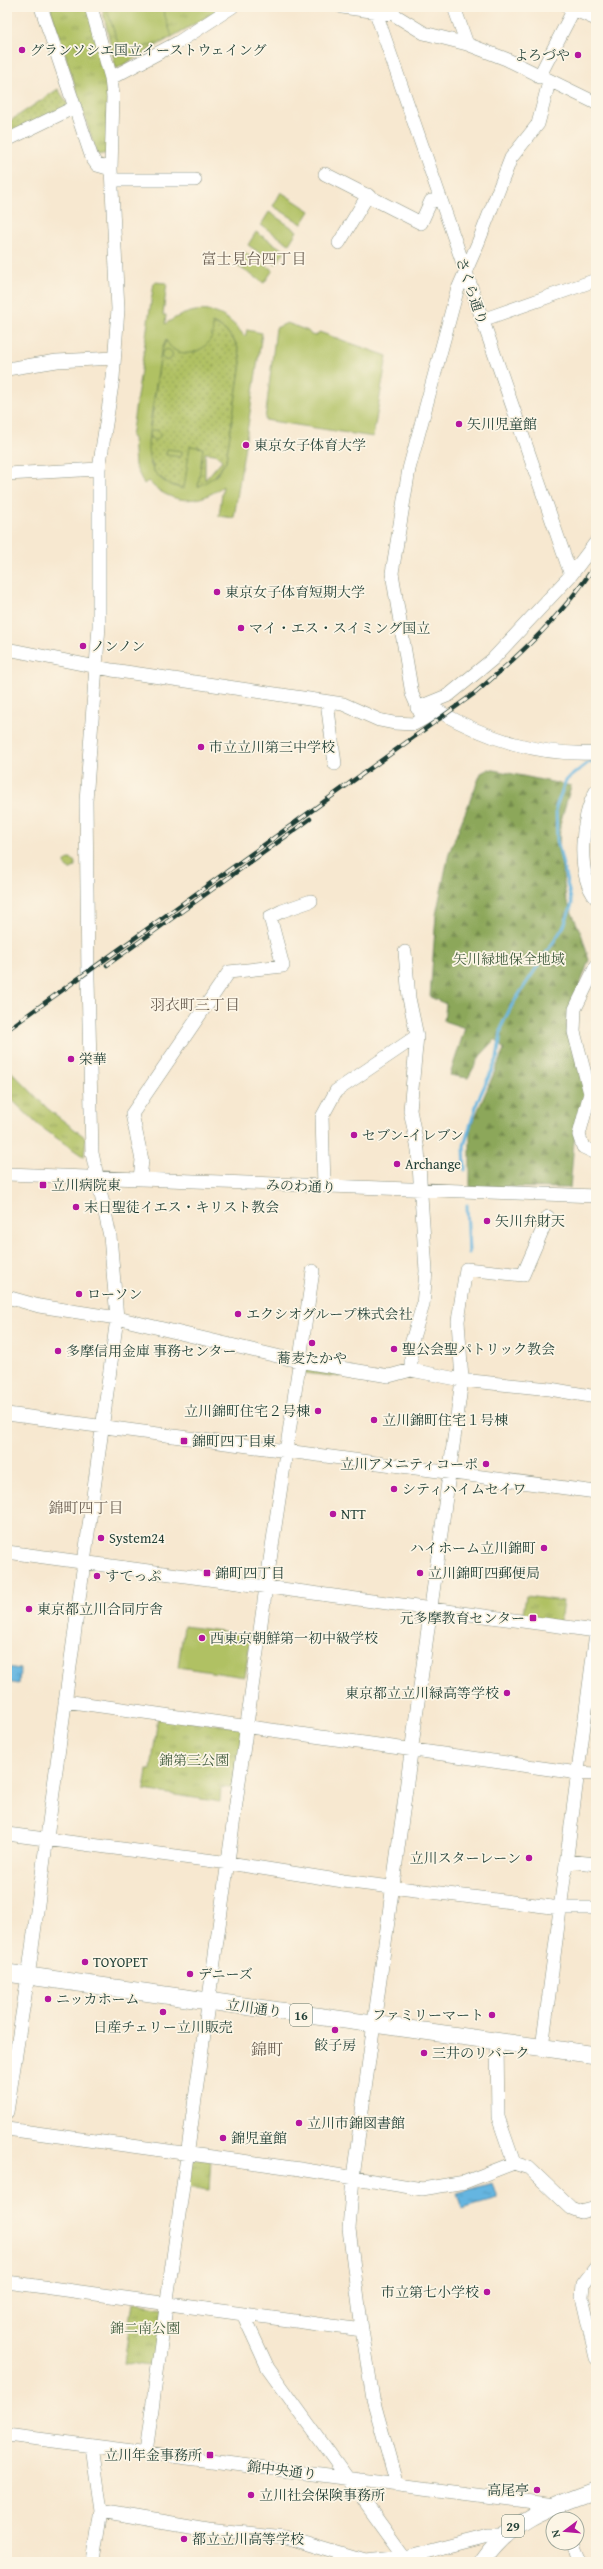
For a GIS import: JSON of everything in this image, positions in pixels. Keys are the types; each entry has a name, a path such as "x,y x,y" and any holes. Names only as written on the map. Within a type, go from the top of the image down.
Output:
{"main road":[{"name":"立川通り","path":"7,1973 596,2055"},
{"name":"29","path":"561,2511 596,2490"},
{"name":"29","path":"482,2562 502,2536 522,2521 545,2515"}],"street":[{"path":"41,7 92,158 97,165 112,175 195,180"},
{"path":"7,2112 28,1976 117,1318 110,1236 91,1135 86,809 99,626 99,469 114,358 118,309 112,175 113,97 111,78 91,7"},
{"path":"111,78 177,43 232,7"},
{"path":"342,7 374,9 393,14 424,33 467,44 596,103"},
{"path":"454,7 467,44"},
{"path":"420,714 412,694 392,572 409,469 442,341 457,291 510,158 538,124 544,79 572,8 596,19"},
{"name":"さくら通り","path":"374,9 571,575"},
{"path":"7,140 75,107"},
{"path":"325,174 420,223 431,201 440,200"},
{"path":"339,242 368,195"},
{"path":"482,320 596,280"},
{"path":"7,369 57,361 114,358"},
{"path":"7,474 99,469"},
{"path":"7,649 97,667 343,704 379,720 406,724 448,695 493,659 571,575 596,542"},
{"path":"327,702 335,764"},
{"path":"420,714 438,711 484,735 527,748 563,754 596,753"},
{"path":"596,791 591,800 584,827 582,859 596,898"},
{"path":"140,1179 142,1160 132,1114 229,972 263,970 283,966 270,917 282,911 311,901"},
{"path":"404,952 409,998 417,1036 410,1110 418,1150 425,1287 424,1305 411,1344 411,1370"},
{"path":"595,971 575,1009 574,1032 590,1093 579,1136 583,1147 596,1153"},
{"path":"324,1186 322,1116 336,1091 417,1036"},
{"name":"みのわ通り","path":"7,1174 596,1196"},
{"path":"397,2484 373,2399 362,2330 349,2229 353,2177 410,1748 462,1380 458,1320 466,1269 522,1275 548,1217"},
{"path":"146,2452 210,2002 266,1587 298,1361 313,1271"},
{"path":"7,1296 39,1306 117,1318 298,1361 389,1376 411,1370 462,1380 550,1389 596,1397"},
{"path":"7,1414 596,1492"},
{"path":"7,1552 596,1632 542,2048"},
{"path":"65,1701 247,1725 578,1773 596,1774"},
{"path":"7,1834 229,1863 343,1882 392,1886 560,1908 596,1908"},
{"path":"566,1861 596,1864"},
{"path":"497,2042 498,2117 514,2163"},
{"path":"7,2128 353,2177 422,2189 465,2182 514,2163 528,2168 571,2208 581,2212 596,2208"},
{"path":"596,2267 583,2284 582,2297 596,2358"},
{"path":"7,2282 362,2330"},
{"path":"243,2314 268,2368 348,2478 372,2515 406,2560"},
{"name":"錦中央通り","path":"7,2435 397,2484 553,2511"},
{"path":"92,2446 101,2511 93,2562"},
{"path":"101,2511 207,2529 285,2537 364,2561 406,2560 487,2536 502,2536"},
{"path":"575,2551 580,2562"}],"green space":[{"path":"50,7 93,7 106,64 108,153 97,155"},
{"path":"102,7 224,7 116,69"},
{"path":"106,7 162,7 172,37 122,55"},
{"path":"58,89 71,109 7,141 7,123"},
{"path":"281,192 310,211 302,224 273,206"},
{"path":"269,212 297,231 289,244 261,225"},
{"path":"256,232 285,251 276,264 248,245"},
{"path":"244,252 273,270 264,283 236,265"},
{"path":"154,282 167,283 163,315 166,315 165,324 188,313 208,311 227,319 245,337 247,330 262,333 234,518 219,516 223,486 204,497 184,500 165,494 148,481 144,484 135,466 133,438 131,437","holes":["212,323 233,338 239,350 241,363 226,461 217,475 198,487 203,448 190,446 184,489 159,478 149,459 149,436 161,352 166,340 172,348 179,352 188,353 196,351 204,347 209,341 213,333"]},
{"path":"212,323 229,334 236,344 240,356 241,363 226,461 212,480 198,487 185,489 169,484 155,473 147,451 161,352 166,339","holes":["205,453 215,454 222,460 205,480"]},
{"path":"287,323 308,331 311,335 316,336 319,332 387,356 373,437 265,420 276,328"},
{"path":"165,350 169,350 171,351 171,359 165,360 162,357 162,353"},
{"path":"153,430 157,430 159,431 159,439 153,440 150,437 150,433"},
{"path":"167,449 182,451 181,457 166,455"},
{"name":"矢川緑地保全地域","path":"489,769 571,786 560,824 559,846 566,899 582,936 589,960 566,1024 586,1092 574,1142 570,1188 470,1187 470,1129 504,1050 496,1039 480,1056 468,1078 450,1075 465,1028 444,1021 446,1004 430,997 436,915 449,853 481,773"},
{"path":"68,859 72,859 74,860 74,868 68,869 65,866 65,862"},
{"path":"7,1067 48,1109 86,1138 84,1157 38,1125 8,1096"},
{"path":"308,1366 341,1370 341,1377 304,1373"},
{"path":"526,1596 563,1601 560,1623 522,1618"},
{"path":"184,1626 251,1635 245,1677 178,1667"},
{"name":"錦第三公園","path":"158,1716 243,1728 237,1789 221,1787 220,1802 144,1790 147,1770 151,1770"},
{"path":"189,2156 211,2159 209,2190 186,2187"},
{"name":"錦二南公園","path":"133,2303 164,2308 154,2367 124,2362"}],"water":[{"path":"7,1667 20,1669 19,1684 7,1682"},
{"path":"492,2183 497,2199 462,2209 457,2193"}],"waterway":[{"path":"465,1170 464,1146 478,1100 497,1059 502,1025 512,1005 564,926 572,904 557,840 556,807 566,780 589,762 596,762"},
{"path":"467,1205 469,1253"}],"railway":[{"path":"7,1030 475,693 525,649 556,617 596,564"},
{"path":"107,965 310,819"}],"place":[{"name":"グランソシエ国立イーストウェイング","path":"22,50"},
{"name":"よろづや","path":"578,55"},
{"name":"矢川児童館","path":"459,424"},
{"name":"東京女子体育大学","path":"246,445"},
{"name":"東京女子体育短期大学","path":"217,592"},
{"name":"マイ・エス・スイミング国立","path":"241,628"},
{"name":"ノンノン","path":"83,646"},
{"name":"市立立川第三中学校","path":"201,747"},
{"name":"栄華","path":"71,1059"},
{"name":"セブン-イレブン","path":"354,1135"},
{"name":"Archange","path":"397,1164"},
{"name":"立川病院東","path":"43,1185"},
{"name":"末日聖徒イエス・キリスト教会","path":"76,1207"},
{"name":"矢川弁財天","path":"487,1221"},
{"name":"ローソン","path":"79,1294"},
{"name":"エクシオグループ株式会社","path":"238,1314"},
{"name":"蕎麦たかや","path":"312,1343"},
{"name":"聖公会聖パトリック教会","path":"394,1349"},
{"name":"多摩信用金庫 事務センター","path":"58,1351"},
{"name":"立川錦町住宅２号棟","path":"318,1411"},
{"name":"立川錦町住宅１号棟","path":"374,1420"},
{"name":"錦町四丁目東","path":"184,1441"},
{"name":"立川アメニティコーポ","path":"486,1464"},
{"name":"シティハイムセイワ","path":"394,1489"},
{"name":"NTT","path":"333,1514"},
{"name":"System24","path":"101,1538"},
{"name":"ハイホーム立川錦町","path":"544,1548"},
{"name":"錦町四丁目","path":"207,1573"},
{"name":"立川錦町四郵便局","path":"420,1573"},
{"name":"すてっぷ","path":"97,1576"},
{"name":"東京都立川合同庁舎","path":"29,1609"},
{"name":"元多摩教育センター","path":"533,1618"},
{"name":"西東京朝鮮第一初中級学校","path":"202,1638"},
{"name":"東京都立立川緑高等学校","path":"507,1693"},
{"name":"立川スターレーン","path":"529,1858"},
{"name":"TOYOPET","path":"85,1962"},
{"name":"デニーズ","path":"190,1974"},
{"name":"ニッカホーム","path":"48,1999"},
{"name":"日産チェリー立川販売","path":"163,2012"},
{"name":"ファミリーマート","path":"492,2015"},
{"name":"餃子房","path":"335,2030"},
{"name":"三井のリパーク","path":"424,2053"},
{"name":"立川市錦図書館","path":"299,2123"},
{"name":"錦児童館","path":"223,2138"},
{"name":"市立第七小学校","path":"487,2292"},
{"name":"立川年金事務所","path":"210,2455"},
{"name":"高尾亭","path":"537,2490"},
{"name":"立川社会保険事務所","path":"251,2495"},
{"name":"都立立川高等学校","path":"184,2539"}],"district":[{"name":"富士見台四丁目","path":"254,259"},
{"name":"羽衣町三丁目","path":"195,1005"},
{"name":"錦町四丁目","path":"86,1508"},
{"name":"錦町","path":"267,2049"}]}
